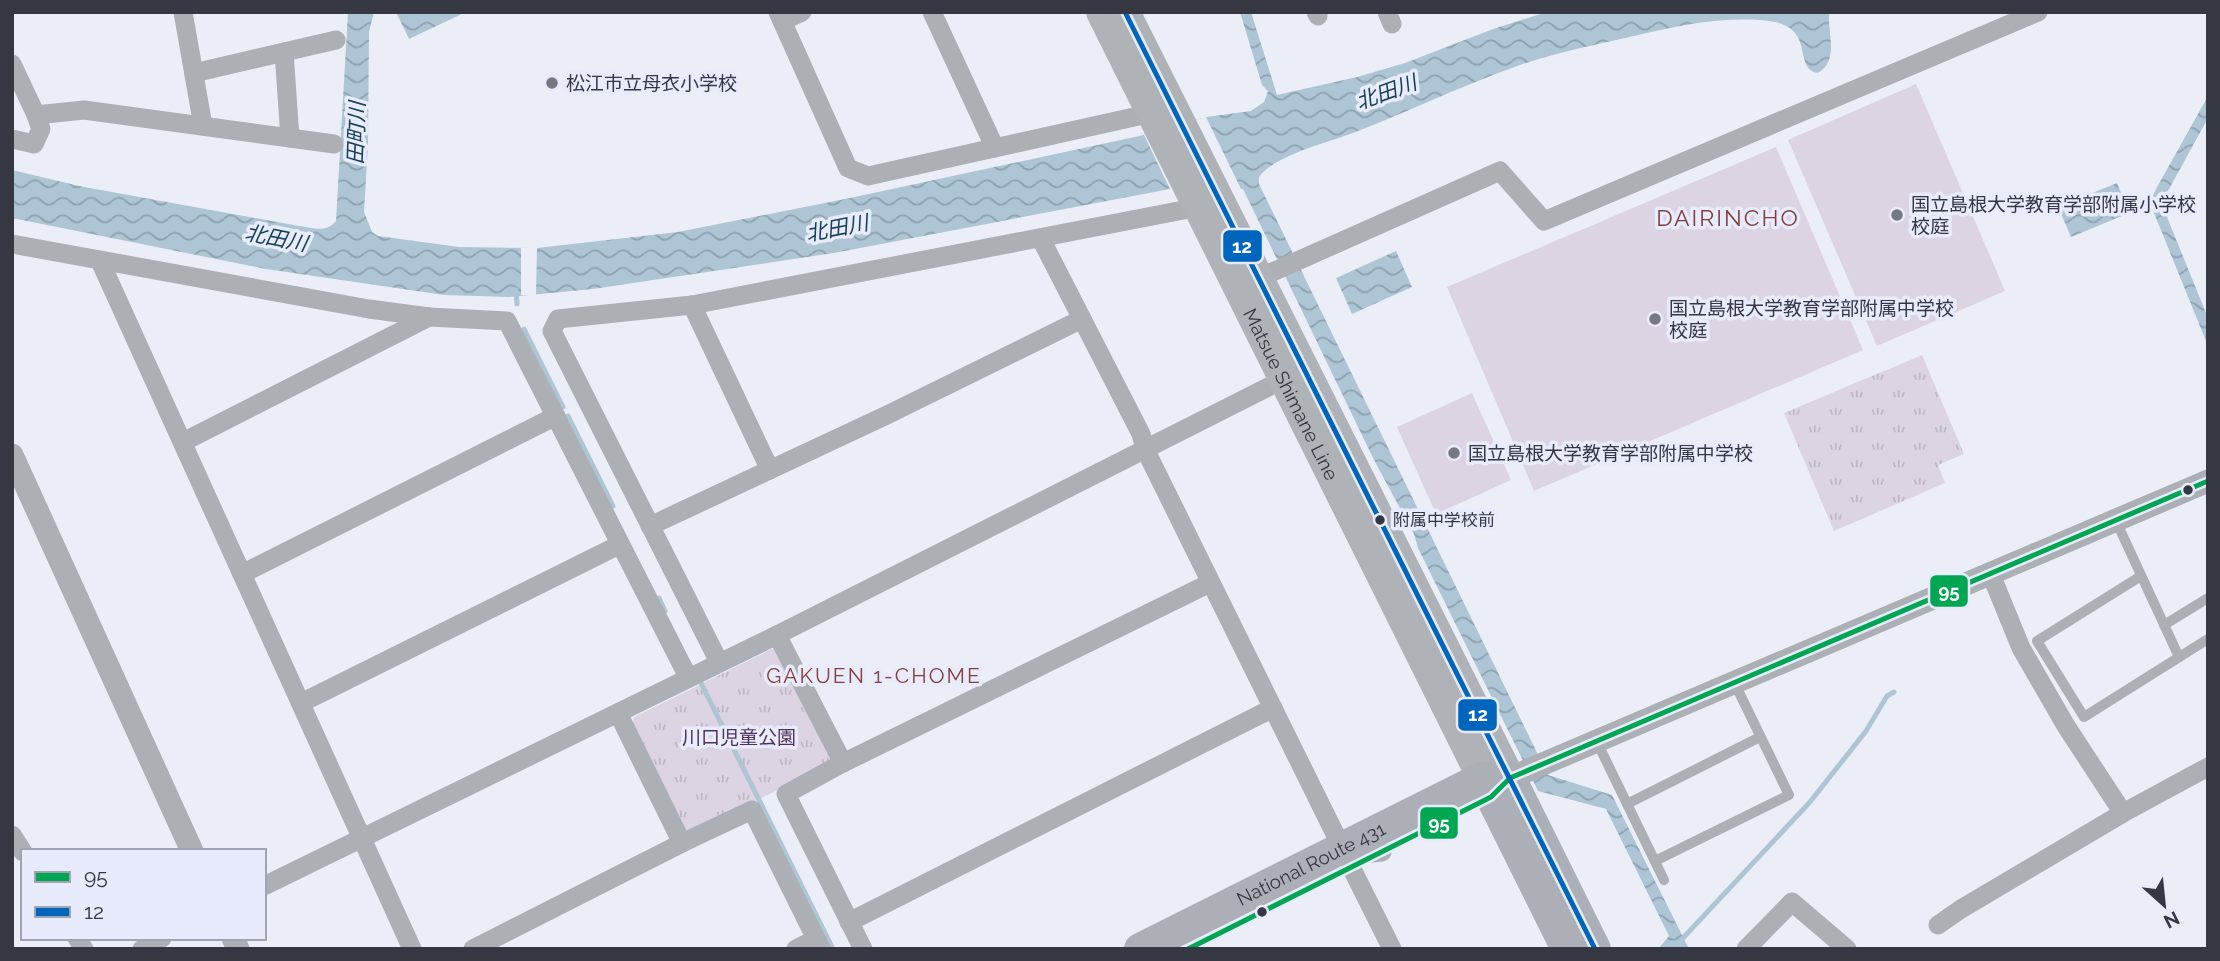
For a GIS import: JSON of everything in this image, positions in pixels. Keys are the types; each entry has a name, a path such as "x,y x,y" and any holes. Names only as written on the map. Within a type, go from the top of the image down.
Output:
{"highway":[{"name":"National Route 431","path":"1188,949 1347,858 1382,852 1494,784"},
{"name":"National Route 431","path":"1140,949 1347,858 1494,784"},
{"path":"1494,784 1567,949"},
{"path":"1494,784 1595,949"}],"main road":[{"name":"Matsue Shimane Line","path":"1101,12 1163,118 1284,379 1494,784"},
{"name":"Matsue Shimane Line","path":"1125,12 1163,118"},
{"name":"Matsue Shimane Line","path":"1202,198 1278,269 1494,784"}],"street":[{"path":"183,12 203,126"},
{"path":"802,12 780,17 848,168 867,176 995,148 1163,118"},
{"path":"933,12 995,148"},
{"path":"1278,269 1500,171 1544,220 2038,12"},
{"path":"194,73 336,40"},
{"path":"284,52 290,138"},
{"path":"12,64 41,129 34,144 12,139"},
{"path":"36,115 84,110 334,144"},
{"path":"700,671 650,526 552,331 558,319 692,305 1041,239 1202,198"},
{"path":"1041,239 1141,434 1145,449 1210,583 1392,949"},
{"path":"12,244 355,307 429,317 507,321 619,545 700,671"},
{"path":"100,261 412,949"},
{"path":"692,305 770,470"},
{"path":"183,443 429,317"},
{"path":"650,526 887,415 1082,319"},
{"path":"266,886 777,635 1284,379"},
{"path":"242,574 556,416"},
{"path":"12,455 191,849"},
{"path":"1494,784 2208,481"},
{"path":"301,703 619,545"},
{"path":"1990,572 2021,648 2066,726 2123,813"},
{"path":"863,949 786,794 843,763 1210,583"},
{"path":"777,635 843,763"},
{"path":"849,922 1273,708"},
{"path":"618,713 681,843"},
{"path":"1938,925 2123,813 2208,766"},
{"path":"473,949 681,843 752,810 819,944 796,949"},
{"path":"1746,949 1792,902 1847,949"},
{"path":"142,949 158,940"}],"lane":[{"path":"2115,520 2179,657"},
{"path":"2141,576 2037,641 2084,717 2208,639"},
{"path":"2164,625 2208,598"},
{"path":"1656,861 1788,796 1734,682"},
{"path":"1627,804 1760,737"},
{"path":"1595,740 1664,880"}],"green space":[{"name":"国立島根大学教育学部附属小学校 校庭","path":"1916,84 2005,291 1877,346 1788,140"},
{"name":"国立島根大学教育学部附属中学校 校庭","path":"1776,147 1863,350 1534,491 1447,287"},
{"path":"1922,355 1964,454 1938,465 1945,483 1834,531 1784,413"},
{"name":"国立島根大学教育学部附属中学校","path":"1472,393 1511,480 1436,514 1397,427"},
{"name":"川口児童公園","path":"772,649 776,650 831,756 831,764 690,833 684,830 633,724 634,717"}],"water":[{"path":"348,12 374,12 369,32 368,144 364,212 372,232 378,236 459,247 537,248 678,232 1144,135 1206,117 1251,111 1264,102 1268,91 1262,85 1240,12 1251,12 1277,95 1405,63 1493,29 1547,12 1832,12 1829,15 1830,54 1824,68 1818,73 1810,70 1806,64 1799,39 1793,31 1769,21 1719,21 1654,31 1549,56 1479,80 1358,131 1291,155 1259,177 1259,184 1548,775 1612,795 1688,947 1658,949 1669,936 1606,809 1538,791 1243,189 1170,189 834,253 593,289 509,297 444,295 266,269 12,218 12,170 79,186 299,226 319,229 332,225 336,221"},
{"path":"396,12 466,12 409,39"},
{"path":"2208,96 2208,118 2168,191 2163,207 2208,318 2208,346 2152,208 2152,198"},
{"path":"2117,183 2129,213 2071,237 2058,207"},
{"path":"1396,251 1412,287 1352,314 1336,278"}],"pier":[{"path":"1206,117 1241,189 1170,189 1144,135"},
{"path":"521,248 537,248 536,295 521,295"}],"waterway":[{"path":"516,290 517,304"},
{"path":"524,329 563,407"},
{"path":"568,416 613,506"},
{"path":"659,598 665,611"},
{"path":"699,679 833,949"},
{"path":"1683,938 1810,802 1866,731 1887,696 1894,692"}],"transit line":[{"name":"12","path":"1125,12 1595,949"},
{"name":"95","path":"1188,949 1491,797 1510,778 2208,481"}],"place":[{"name":"松江市立母衣小学校","path":"552,83"},
{"name":"国立島根大学教育学部附属小学校 校庭","path":"1897,215"},
{"name":"国立島根大学教育学部附属中学校 校庭","path":"1655,319"},
{"name":"国立島根大学教育学部附属中学校","path":"1454,453"},
{"name":"附属中学校前","path":"1380,520"}],"district":[{"name":"DAIRINCHO","path":"1728,217"},
{"name":"GAKUEN 1-CHOME","path":"874,675"}],"water label":[{"name":"北田川","path":"1386,92"},
{"name":"田町川","path":"356,133"},
{"name":"北田川","path":"837,228"},
{"name":"北田川","path":"276,238"}]}
